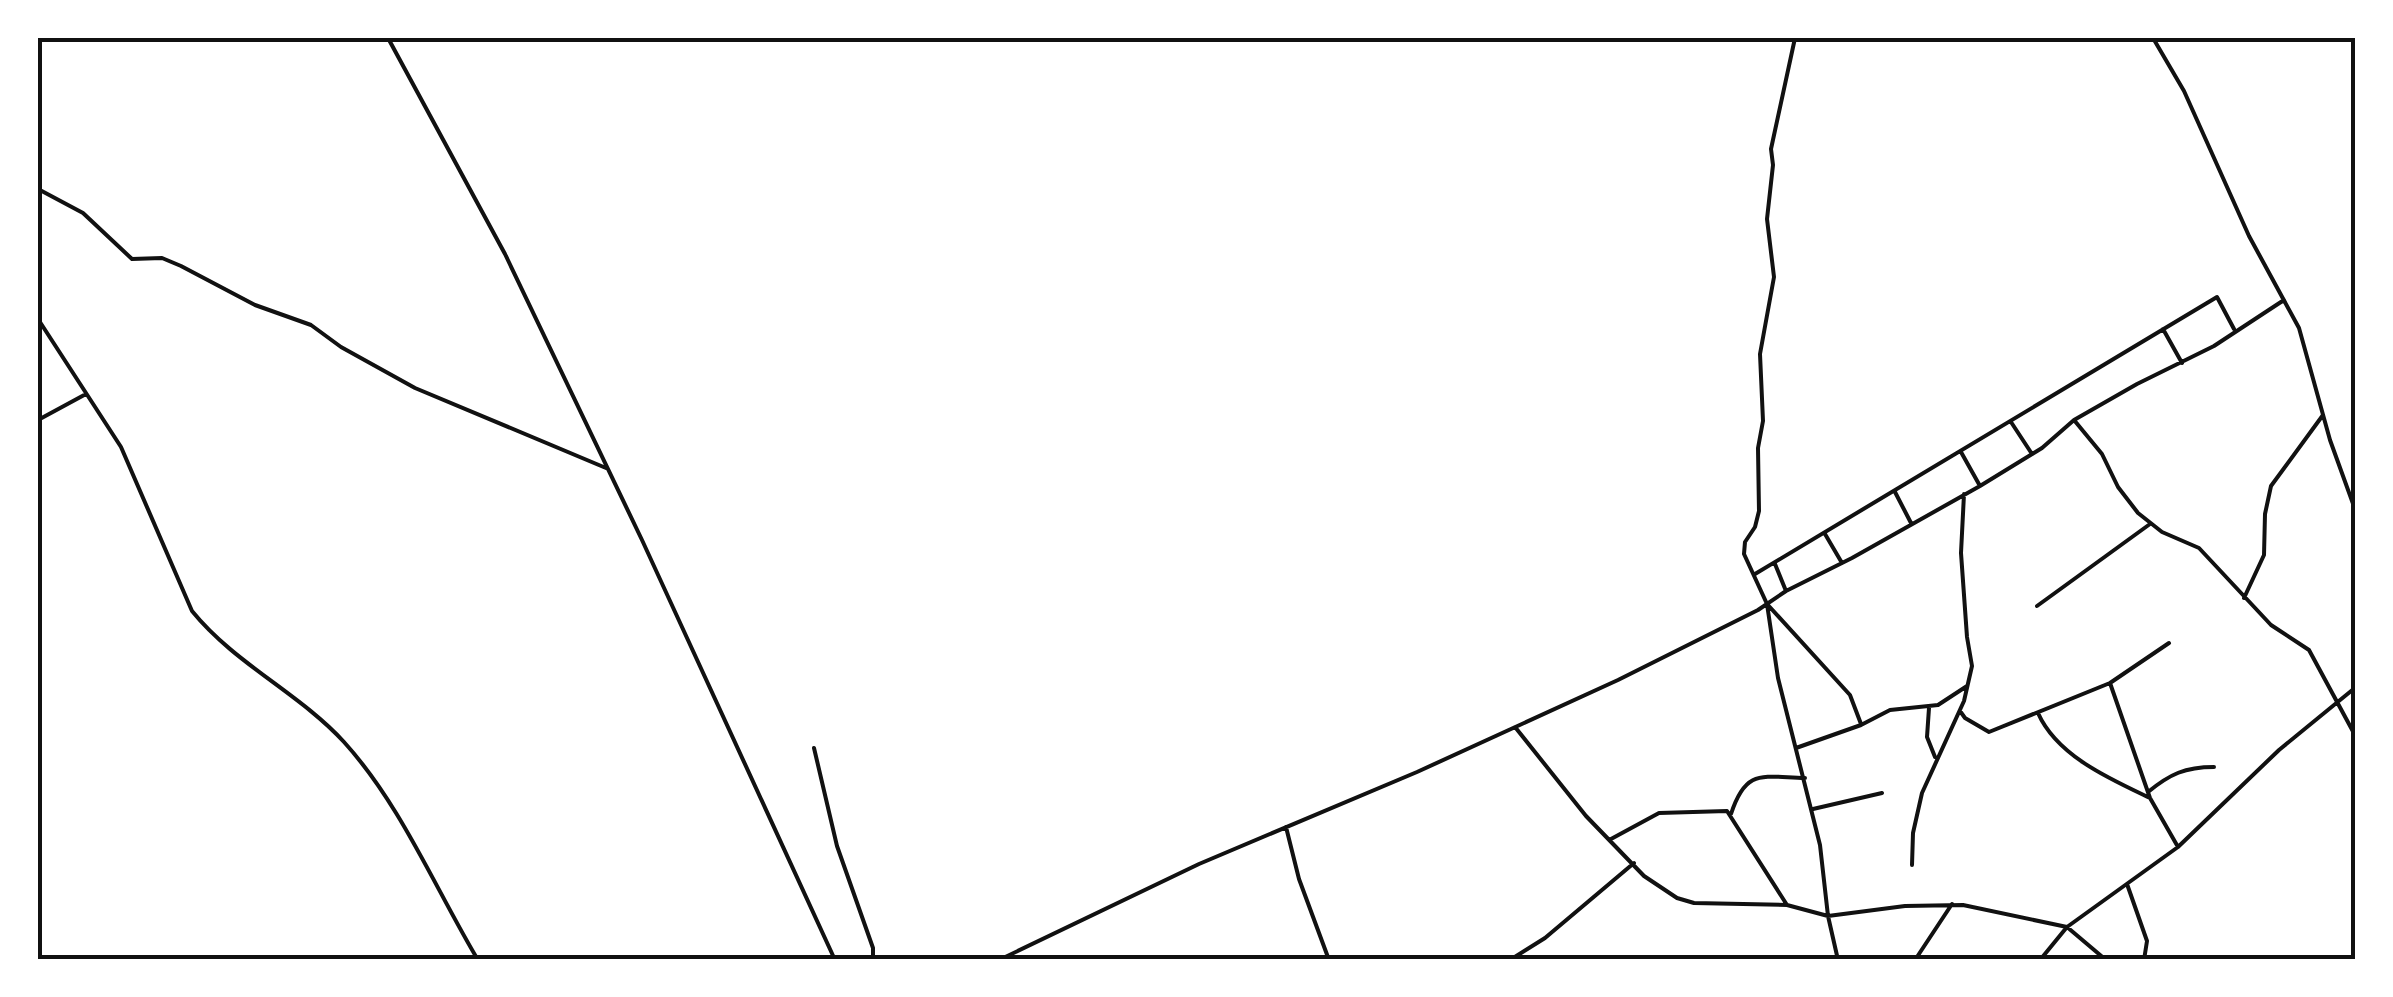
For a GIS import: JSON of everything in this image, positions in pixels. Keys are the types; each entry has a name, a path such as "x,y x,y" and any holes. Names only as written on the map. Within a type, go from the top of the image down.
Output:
{"street":[{"path":"388,38 506,254 835,960"},
{"path":"1795,38 1771,148 1767,219 1774,277 1760,354 1764,421 1758,448 1760,512 1745,542 1744,554 1767,604 1778,678 1812,809 1838,960"},
{"path":"2153,38 2184,91 2222,178 2299,328 2356,512"},
{"path":"38,190 83,214 132,259 162,258 191,270 256,304 315,327 341,347 415,388 606,468"},
{"path":"1755,574 2218,297 2235,331"},
{"path":"999,960 1199,864 1618,680 1767,604 1980,486 2032,454 2074,420 2182,363 2284,300"},
{"path":"38,319 125,456 192,611 210,633 351,750 390,805 478,960"},
{"path":"2164,330 2182,363"},
{"path":"38,420 87,394"},
{"path":"2244,598 2264,554 2270,486 2324,413"},
{"path":"2074,420 2102,454 2118,487 2150,524 2199,548 2271,625 2309,650 2356,737"},
{"path":"2012,422 2032,454"},
{"path":"1961,452 1980,486"},
{"path":"1895,492 1912,524"},
{"path":"1912,865 1915,819 1935,758 1960,711 1972,666 1966,637 1961,553 1964,494"},
{"path":"2038,606 2150,524"},
{"path":"1825,534 1842,563"},
{"path":"1774,564 1786,591"},
{"path":"1767,604 1850,695 1861,724"},
{"path":"1960,711 1990,732 2110,683 2169,643"},
{"path":"2110,683 2149,795 2178,847"},
{"path":"1796,748 1890,710 1929,708 1967,686"},
{"path":"2040,960 2067,927 2178,847 2280,750 2356,687"},
{"path":"1929,708 1927,738 1935,758"},
{"path":"2038,713 2044,726 2064,747 2116,784 2149,795"},
{"path":"1515,727 1574,803 1657,886 1676,898 1694,903 1787,905 1828,916 1952,904 2067,927 2106,960"},
{"path":"814,748 828,813 873,948 873,960"},
{"path":"2149,795 2168,776 2188,768 2214,767"},
{"path":"1730,814 1746,782 1756,778 1805,778"},
{"path":"1812,809 1882,793"},
{"path":"1610,840 1658,813 1719,810 1730,814 1787,905"},
{"path":"1286,827 1299,879 1329,960"},
{"path":"1510,960 1545,938 1634,864"},
{"path":"2127,884 2147,941 2144,960"},
{"path":"1915,960 1952,904"}]}
